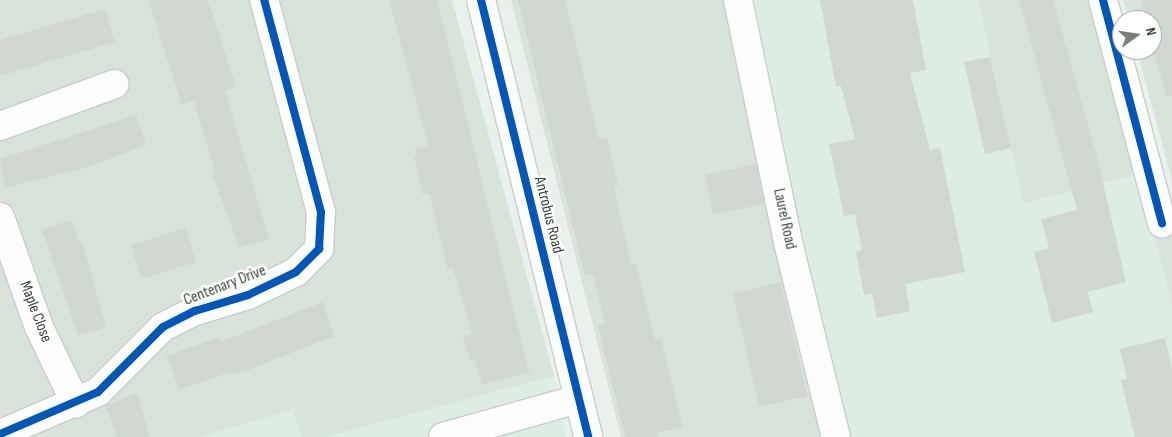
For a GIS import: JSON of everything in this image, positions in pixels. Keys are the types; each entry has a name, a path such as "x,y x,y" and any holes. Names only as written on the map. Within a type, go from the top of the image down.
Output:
{"street":[{"name":"Centenary Drive","path":"0,434 76,404 98,392 163,327 195,311 248,295 296,272 319,249 320,212 264,0"},
{"name":"Antrobus Road","path":"481,0 588,437"},
{"name":"Laurel Road","path":"738,0 788,242 836,437"},
{"path":"1103,0 1162,223"},
{"path":"0,126 114,84"},
{"name":"Maple Close","path":"0,217 40,327 76,404"},
{"path":"443,437 578,399"}],"shaded area":[{"path":"0,0 452,0 554,376 326,437 301,437 292,410 200,437 0,437"},
{"path":"511,0 748,0 848,437 621,437"},
{"path":"746,0 978,0 1023,204 1138,174 1172,306 1172,437 848,437 819,348"},
{"path":"978,0 1090,0 1138,174 1023,204"},
{"path":"1123,0 1172,0 1172,181 1140,60 1162,60 1162,10 1126,10"},
{"path":"1172,229 1172,306 1154,235"},
{"path":"554,376 566,437 326,437"},
{"path":"292,410 301,437 200,437 237,426"}],"building":[{"path":"148,0 208,0 236,87 225,91 269,239 239,248 212,173 215,172 194,101 182,105"},
{"path":"389,0 437,0 529,372 482,385 475,359 470,360 463,337 472,334 453,268 448,270 429,193 423,195 414,156 417,155 415,149 428,145"},
{"path":"518,0 565,0 599,139 607,137 618,186 614,187 631,265 636,263 655,340 661,338 683,427 657,433 658,437 625,437 598,326 605,324 593,274 585,276"},
{"path":"820,0 913,0 926,70 910,73 930,150 940,148 965,272 905,284 910,311 877,318 872,293 864,295 856,252 862,250 855,214 844,216 829,144 855,139 841,86 836,87"},
{"path":"1019,0 1053,0 1097,157 1126,282 1088,292 1093,312 1052,323 1034,252 1049,248 1041,219 1077,210"},
{"path":"1141,0 1172,0 1172,96 1166,96 1156,60 1162,60 1162,10 1144,10"},
{"path":"105,9 115,42 0,76 0,40"},
{"path":"990,57 1011,148 985,154 964,62"},
{"path":"136,115 146,145 85,168 5,188 0,159"},
{"path":"756,164 764,204 713,215 705,175"},
{"path":"72,220 79,242 82,241 106,327 78,336 42,229"},
{"path":"186,228 196,262 141,279 131,245"},
{"path":"781,282 807,396 759,407 733,293"},
{"path":"323,302 334,336 251,369 232,375 230,372 179,390 167,356 219,337 220,342"},
{"path":"1165,338 1172,368 1172,437 1135,437 1121,380 1127,379 1120,349"},
{"path":"137,393 150,437 117,437 106,405"}],"cycle path":[{"path":"0,434 98,392 163,327 195,311 248,295 296,272 319,249 321,212 264,0"},
{"path":"481,0 588,437"},
{"path":"1103,0 1162,223"}]}
